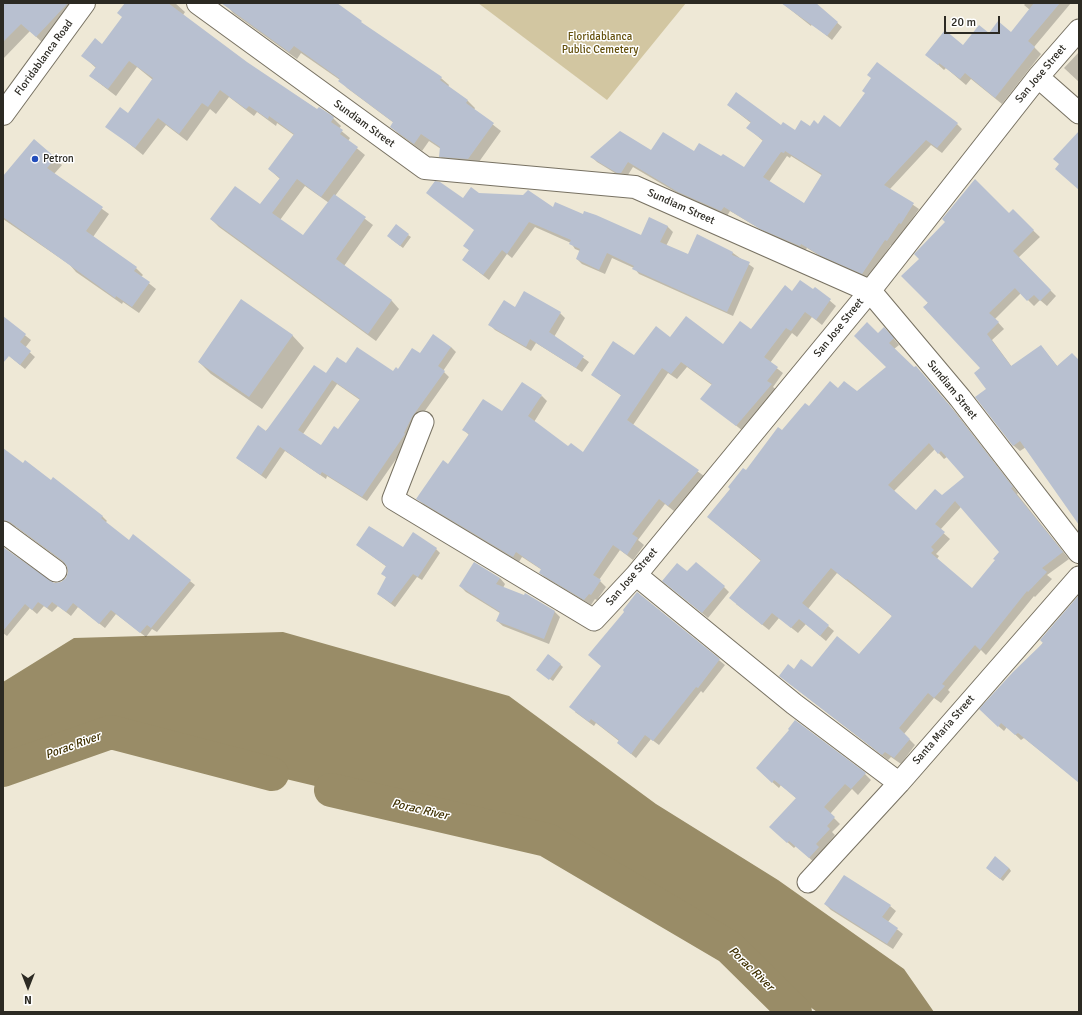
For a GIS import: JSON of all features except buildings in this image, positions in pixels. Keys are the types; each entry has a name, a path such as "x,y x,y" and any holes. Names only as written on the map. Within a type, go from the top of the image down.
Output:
{"street":[{"name":"Floridablanca Road","path":"3,114 84,3"},
{"name":"Sundiam Street","path":"198,3 425,168 635,187 870,291 960,398 1079,552"},
{"name":"San Jose Street","path":"423,422 393,499 594,620 636,575 870,291 1038,77 1079,30"},
{"path":"1038,77 1079,113"},
{"path":"3,532 56,571"},
{"path":"636,575 794,704 899,783"},
{"name":"Santa Maria Street","path":"808,882 899,783 1079,577"}],"green space":[{"name":"Floridablanca Public Cemetery","path":"478,3 686,3 607,100"}],"shaded area":[{"path":"283,632 509,696 656,804 778,880 904,969 934,1012 817,1012 656,893 504,819 370,799 269,775 139,737 56,745 3,773 3,682 74,638"}],"waterway":[{"name":"Porac River","path":"3,770 111,732 272,774"},
{"name":"Porac River","path":"331,790 547,840 729,947 795,1012"}],"place":[{"name":"Petron","path":"35,159"}]}
